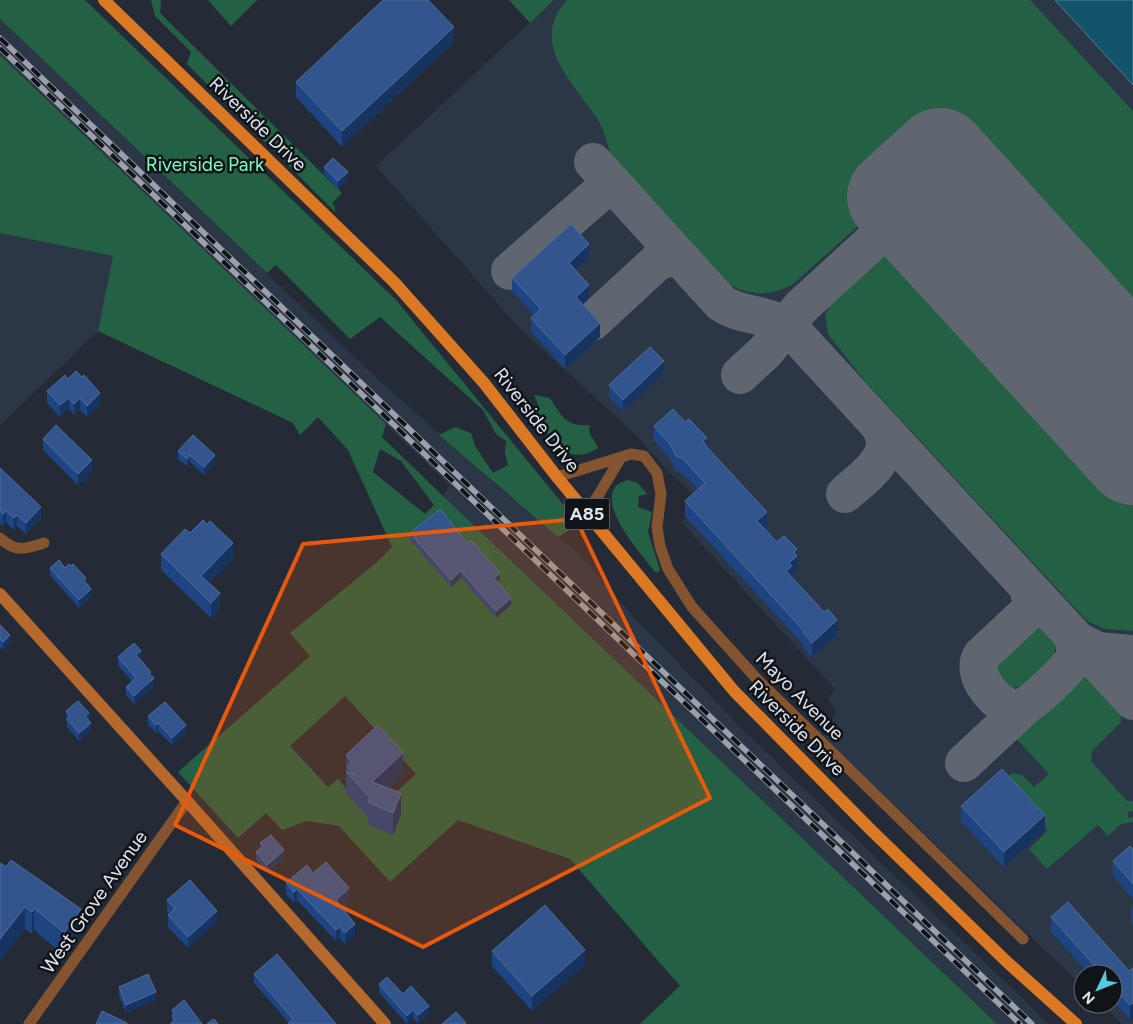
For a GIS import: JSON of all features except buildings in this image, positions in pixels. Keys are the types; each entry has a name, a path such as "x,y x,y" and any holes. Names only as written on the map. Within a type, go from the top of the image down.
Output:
{"main road":[{"name":"Riverside Drive","path":"104,0 394,282 484,383 587,514 734,691 877,836 1007,962 1076,1024"}],"street":[{"name":"Mayo Avenue","path":"557,477 638,454 644,456 657,473 661,494 657,527 660,546 668,569 692,607 756,678 1023,939"},
{"path":"587,514 620,459"},
{"path":"0,538 9,546 17,549 44,543"},
{"path":"0,594 385,1024"},
{"name":"West Grove Avenue","path":"29,1024 187,801"}],"highlighted area":[{"path":"576,519 710,798 423,947 175,825 303,544"}],"shaded area":[{"path":"554,0 1055,0 1133,85 1133,1024 1122,1024 1112,1014 1123,1014 1123,964 1073,964 1073,977 824,737 836,712 828,698 835,689 681,522 700,501 669,472 634,433 521,330 376,166"},
{"path":"0,19 369,371 494,483 580,555 632,615 746,733 1049,1024 997,1024 443,496 449,485 0,55"},
{"path":"0,233 114,256 98,331 0,425"}],"green space":[{"name":"Riverside Park","path":"0,0 85,0 396,300 579,524 558,537 439,435 455,427 471,433 475,446 493,473 508,465 505,453 506,441 496,434 483,410 380,317 350,339 276,265 267,273 0,19"},
{"name":"Riverside Park","path":"151,0 161,0 160,13 342,193 332,203 335,207 335,212 187,64 191,52 155,16"},
{"path":"208,0 257,0 231,26"},
{"path":"509,0 554,0 530,23"},
{"path":"567,0 1030,0 1133,111 1133,360 942,151 792,285 774,292 758,293 742,290 725,282 612,161 600,125 565,74 553,46 552,31 556,16"},
{"path":"0,55 386,424 382,437 997,1024 640,1024 680,986 570,859 458,820 390,882 339,826 307,821 282,830 266,813 238,838 178,772 310,656 290,633 375,564 392,547 348,450 318,417 300,435 293,423 98,331 113,256 0,233","holes":["380,449 401,461 434,505 425,514 373,472","345,696 416,774 380,807 393,835 370,825 369,822 372,819 338,779 328,787 290,746"]},
{"path":"915,239 930,241 944,248 1133,454 1133,631 1104,629 1087,621 865,381 828,334 825,315 835,298 885,250 899,242"},
{"path":"534,395 550,398 561,415 570,422 590,425 589,432 598,448 577,455 560,447 532,416 540,409"},
{"path":"628,480 638,483 647,494 639,496 638,507 652,512 648,532 660,570 656,573 632,543 612,505 612,494 617,485"},
{"path":"1030,625 1046,628 1055,637 1055,651 1052,659 1036,676 1022,685 1009,688 998,680 993,671 992,662 1002,644 1010,636"},
{"path":"1097,674 1121,699 1121,722 1092,751 1091,761 1127,801 1133,801 1133,811 1128,812 1128,818 1133,817 1133,822 1121,824 1108,836 1098,825 1047,869 1029,849 1048,830 1002,781 1012,773 1022,775 1034,787 1049,774 1012,734 1014,729 1073,676"}],"water":[{"path":"1055,0 1133,0 1133,85"}],"taxiway":[{"path":"593,162 721,303 740,312 778,322 798,337 1133,701"},
{"path":"510,271 604,189 620,191"},
{"path":"740,375 766,351 800,308 930,189"},
{"path":"592,322 658,261 671,257 683,261"},
{"path":"845,494 870,472 883,454 885,444 883,434 877,423"},
{"path":"1028,589 1032,602 1029,611 982,655 979,663 982,681 995,698 1012,708 1020,708 1040,695 1073,660 1075,647 1071,634"},
{"path":"1078,641 1098,651 1133,654"},
{"path":"964,763 1025,706"}],"runway":[{"path":"1133,367 940,155 894,197 1133,458"}],"railway":[{"path":"0,38 1032,1024"},
{"path":"0,48 1020,1024"}]}
